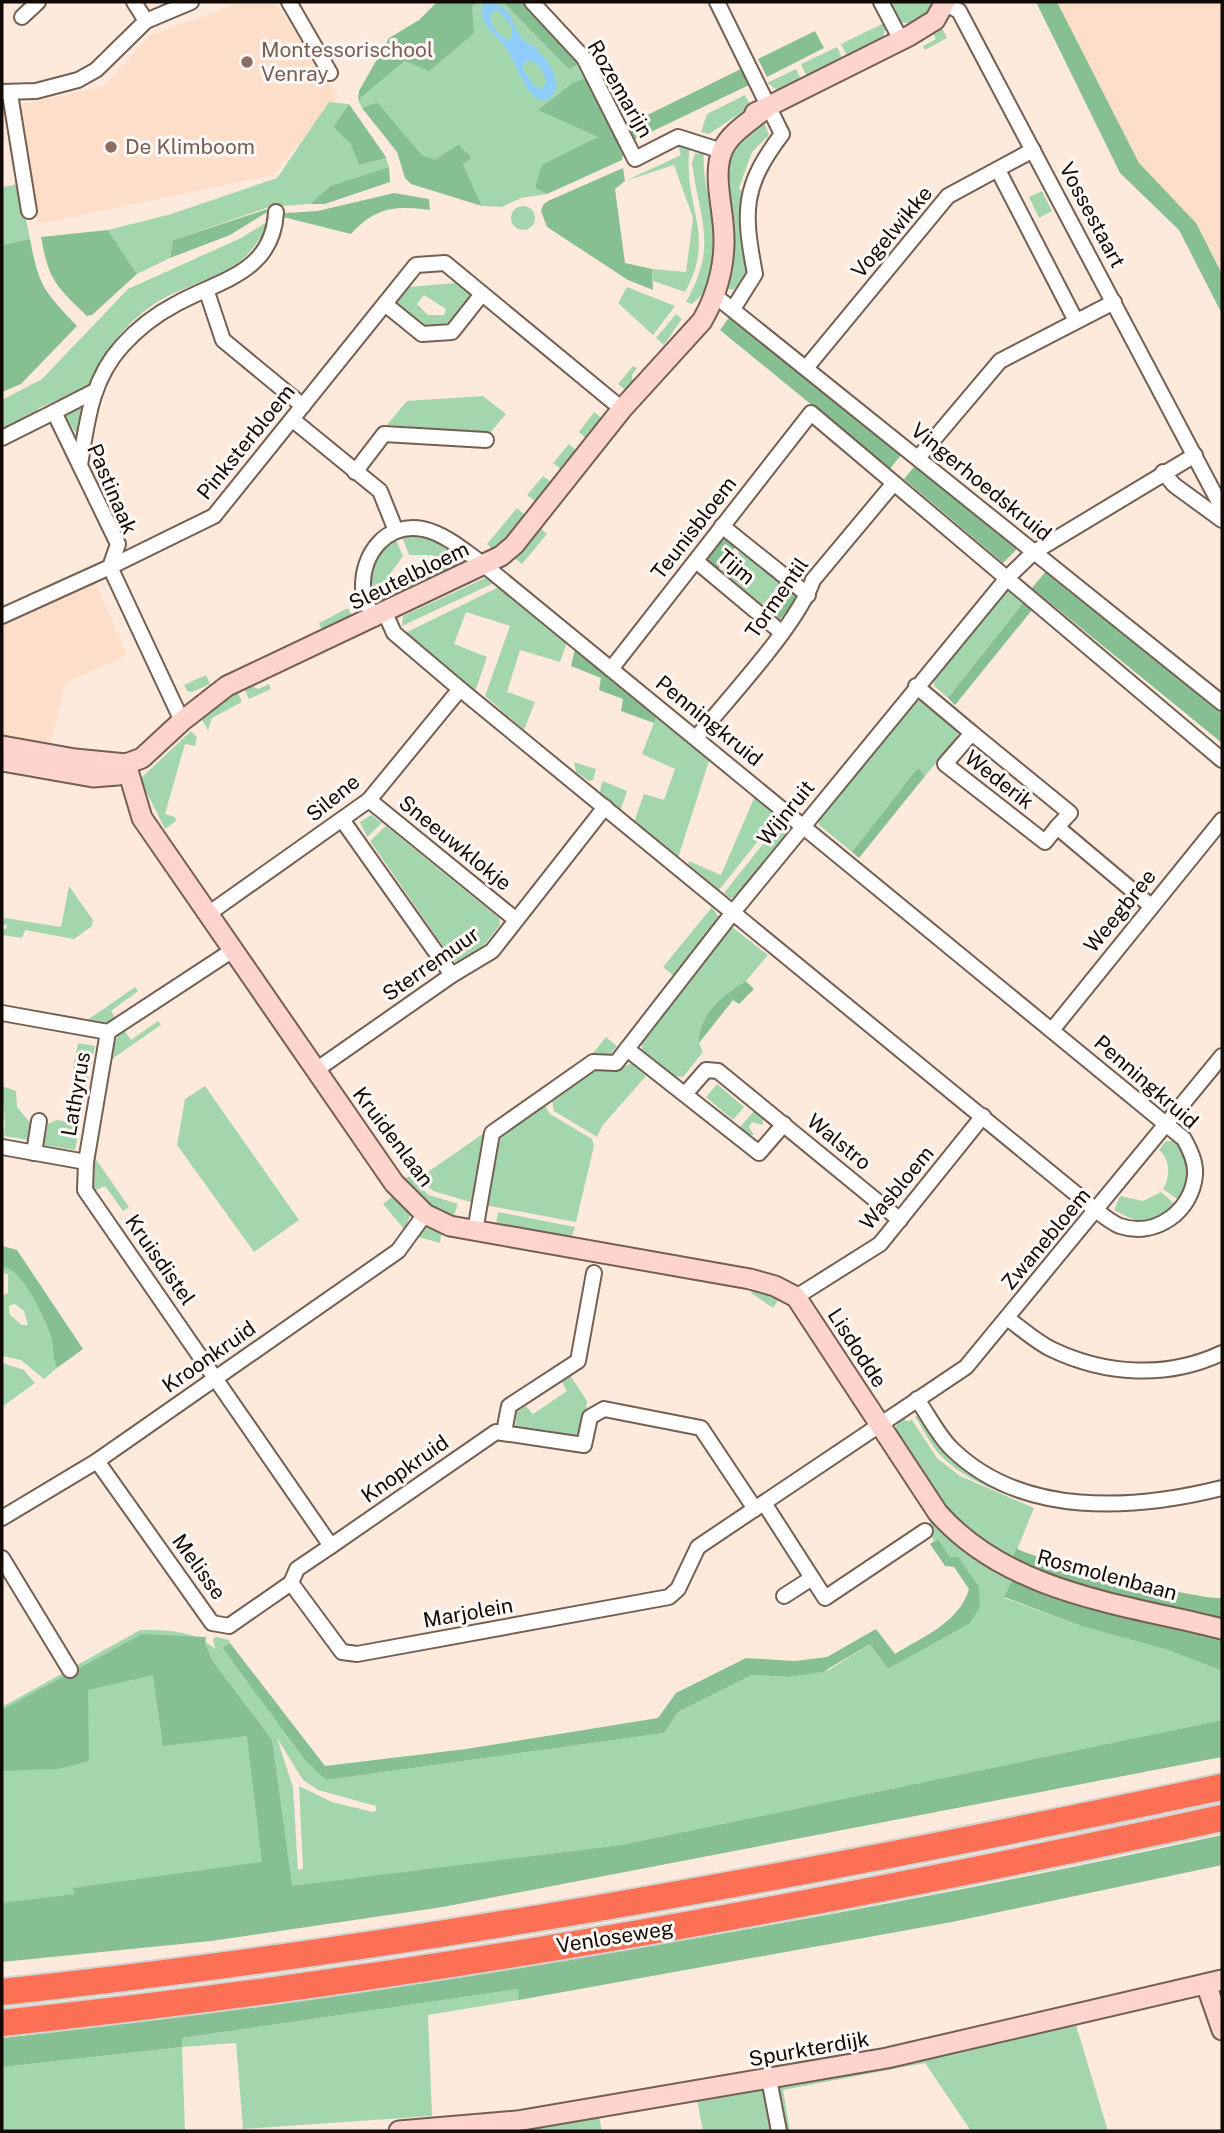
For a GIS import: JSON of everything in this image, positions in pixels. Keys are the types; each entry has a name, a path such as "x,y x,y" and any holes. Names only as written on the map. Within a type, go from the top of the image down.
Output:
{"highway":[{"name":"Venloseweg","path":"2,1992 242,1963 457,1932 962,1842 1222,1787"},
{"name":"Venloseweg","path":"2,2023 460,1963 783,1909 975,1872 1222,1818"}],"street":[{"path":"22,17 38,2"},
{"path":"134,2 146,21"},
{"path":"29,211 6,93 50,89 96,70 146,21 191,2"},
{"path":"289,2 330,73"},
{"name":"Rozemarijn","path":"532,2 583,58 635,159 678,137 718,149"},
{"path":"717,2 782,134 761,164 746,207 755,274 733,309"},
{"path":"881,2 901,40"},
{"path":"718,149 724,130 743,117 768,108 901,40 935,20 944,3"},
{"name":"Vossestaart","path":"944,3 959,11 1222,508"},
{"name":"Sleutelbloem","path":"126,764 142,758 182,721 228,686 484,565 514,545 622,409 660,364 702,321 712,305 723,261 720,201 711,182 709,169 718,149"},
{"name":"Vogelwikke","path":"806,369 948,196 1033,150"},
{"path":"998,170 1076,321"},
{"path":"80,465 93,393 120,348 148,321 179,302 239,276 267,244 276,212"},
{"name":"Pinksterbloem","path":"110,567 214,516 416,265 444,262 622,409"},
{"path":"207,292 223,340 303,406"},
{"path":"385,304 422,334 453,332 482,294"},
{"name":"Vingerhoedskruid","path":"713,294 1222,703"},
{"path":"918,458 1000,361 1114,302"},
{"path":"2,438 93,393"},
{"name":"Pastinaak","path":"2,616 110,567 118,544 54,412"},
{"name":"Teunisbloem","path":"611,668 811,413 894,483"},
{"path":"293,420 380,491 396,531"},
{"path":"355,471 384,434 486,440"},
{"name":"Wijnruit","path":"475,1231 492,1133 593,1062 616,1063 734,911 1008,577 1034,552 1195,455"},
{"path":"1163,472 1174,485 1222,520"},
{"path":"894,483 1222,760"},
{"name":"Tormentil","path":"696,738 781,632 808,594 813,580 894,483"},
{"name":"Tijm","path":"722,526 808,594"},
{"name":"Penningkruid","path":"422,528 448,539 484,565 1166,1123 1184,1139 1193,1157 1195,1174 1190,1196 1184,1207 1165,1223 1140,1229 1119,1226 1097,1211 394,633 362,590 366,559 380,539 396,531 422,528"},
{"name":"Tijm","path":"696,561 781,632"},
{"path":"110,567 182,721"},
{"name":"Wederik","path":"916,687 1070,813 1045,842 945,764 972,733"},
{"name":"Silene","path":"208,914 343,821 369,800 460,689"},
{"path":"2,746 75,759 126,764"},
{"path":"2,761 93,777 118,775 126,764"},
{"name":"Kruidenlaan","path":"126,764 142,818 394,1183 425,1213 450,1226 750,1279 775,1286 796,1297"},
{"name":"Sneeuwklokje","path":"369,800 515,919"},
{"name":"Sterremuur","path":"316,1070 452,975 492,951 605,807"},
{"name":"Weegbree","path":"1052,1030 1222,820"},
{"path":"343,821 452,975"},
{"path":"1057,827 1151,906"},
{"name":"Lathyrus","path":"2,1013 108,1032 233,950"},
{"name":"Lathyrus","path":"2,1147 86,1162 108,1032"},
{"name":"Walstro","path":"627,1049 759,1153 783,1124"},
{"name":"Zwanebloem","path":"879,1424 967,1367 1222,1056"},
{"name":"Walstro","path":"686,1093 706,1070 718,1071 900,1220"},
{"name":"Wasbloem","path":"796,1297 880,1244 983,1116"},
{"path":"34,1153 40,1121"},
{"name":"Kruisdistel","path":"86,1162 85,1190 215,1378"},
{"name":"Kroonkruid","path":"2,1518 97,1461 398,1251 425,1213"},
{"path":"594,1273 578,1361 509,1406 504,1432 584,1445 590,1418 604,1409 701,1428 825,1598 925,1531"},
{"name":"Lisdodde","path":"796,1297 879,1424"},
{"path":"1007,1318 1048,1348 1087,1364 1123,1371 1154,1371 1204,1362 1222,1353"},
{"path":"215,1378 331,1546 297,1569 291,1583"},
{"path":"917,1399 950,1448 979,1469 1010,1486 1046,1498 1084,1504 1128,1504 1222,1488"},
{"name":"Marjolein","path":"291,1583 342,1652 357,1654 669,1597 678,1589 698,1547 879,1424"},
{"name":"Rosmolenbaan","path":"879,1424 938,1513 957,1535 1011,1570 1056,1588 1222,1629"},
{"name":"Knopkruid","path":"331,1546 496,1432 504,1432"},
{"name":"Melisse","path":"97,1461 212,1623 229,1626 291,1583"},
{"path":"2,1558 70,1670"},
{"path":"784,1596 812,1578"},
{"path":"1214,1982 1222,2030"},
{"name":"Spurkterdijk","path":"399,2131 517,2121 887,2058 1214,1982"},
{"path":"769,2079 779,2131"}],"shaded area":[{"path":"242,2 275,2 338,97 273,175 38,224 19,105 104,86 151,35"},
{"path":"1056,2 1222,2 1222,274 1195,222 1138,166"},
{"path":"94,579 127,655 65,683 50,746 2,737 2,623"}],"green space":[{"path":"437,2 477,2 472,7 474,33 429,71 405,61 358,100 359,91 389,38 419,20"},
{"path":"477,2 503,2 569,68 580,63 589,77 574,82 539,110 598,136 535,188 547,194 521,198 502,207 482,206 463,164 472,158 457,144 435,161 422,155 377,102 362,108 358,100"},
{"path":"503,2 525,2 580,63 569,69"},
{"path":"889,2 936,2 934,8 914,24 900,22"},
{"path":"1036,2 1057,2 1139,163 1196,223 1222,274 1222,314 1179,230 1120,173"},
{"path":"884,23 885,30 879,40 848,58 841,44"},
{"path":"941,26 947,38 925,50 923,46 936,39 933,33"},
{"path":"815,31 824,48 767,77 758,59"},
{"path":"837,47 843,60 808,79 801,64"},
{"path":"741,69 749,85 632,141 625,126"},
{"path":"796,69 802,81 777,90 767,83"},
{"path":"589,77 624,148 622,160 547,194 535,188 542,165 598,137 538,110 574,82"},
{"path":"745,95 751,106 709,134 701,132 707,114"},
{"path":"329,102 349,104 333,127 350,143 359,165 386,158 389,167 330,186 310,204 269,207 173,240 170,258 137,274 108,230 168,215 277,178"},
{"path":"377,102 422,155 435,160 458,144 472,158 463,164 482,206 411,184 405,178 397,152 362,108"},
{"path":"349,104 386,158 359,165 350,143 333,127"},
{"path":"763,120 769,135 752,152 739,188 743,193 740,224 749,271 745,280 733,290 726,288 734,241 725,186 729,152"},
{"path":"677,144 690,147 690,186 699,236 694,271 685,292 653,281 652,269 686,272 693,218 674,165 625,181 681,155"},
{"path":"700,150 704,151 704,171 716,251 714,270 707,288 692,304 686,302 702,265 704,249 702,218 692,163 695,153 699,154"},
{"path":"389,167 390,182 325,204 310,204 330,186"},
{"path":"623,168 625,181 615,189 625,263 652,269 653,290 628,280 547,227 541,211 548,201"},
{"path":"19,184 30,239 2,245 2,187"},
{"path":"1042,191 1052,211 1039,218 1029,197"},
{"path":"394,193 429,199 430,210 386,210 368,219 351,234 283,217 285,213 318,211"},
{"path":"277,206 230,235 170,258 173,240"},
{"path":"523,206 531,210 535,218 531,226 523,230 515,226 511,218 515,210"},
{"path":"272,219 252,250 241,261 166,297 141,313 111,347 91,386 39,408 35,415 2,431 2,400 42,379 128,289 241,238"},
{"path":"108,230 137,274 92,315 87,316 55,281 47,264 41,237"},
{"path":"30,239 36,268 44,287 77,326 21,384 2,392 2,245"},
{"path":"456,283 472,296 449,326 424,328 395,304 408,287","holes":["424,295 446,309 444,315 428,315 417,304"]},
{"path":"627,287 675,306 653,335 618,303"},
{"path":"676,314 682,319 664,345 656,338"},
{"path":"731,315 901,455 890,469 720,330"},
{"path":"633,366 637,368 632,375 633,383 627,391 618,384"},
{"path":"483,396 506,414 489,434 387,425 407,401"},
{"path":"80,403 84,406 77,434 64,416 65,411"},
{"path":"594,412 603,419 587,439 579,432"},
{"path":"569,444 577,451 562,470 553,463"},
{"path":"915,466 1017,549 1003,563 904,479"},
{"path":"543,476 552,483 536,502 527,495"},
{"path":"517,508 526,516 494,551 487,544"},
{"path":"539,527 547,534 522,564 513,557"},
{"path":"406,534 431,536 456,552 440,560 432,555 409,555 402,537"},
{"path":"395,538 403,556 390,574 389,584 369,592 377,556"},
{"path":"730,539 737,545 718,569 709,562 708,555 721,540"},
{"path":"741,550 782,582 763,605 722,571"},
{"path":"458,559 456,570 423,585 420,576"},
{"path":"1046,571 1222,714 1222,743 1032,588"},
{"path":"485,578 496,582 402,626 403,616"},
{"path":"415,580 418,588 384,602 374,597"},
{"path":"786,585 799,596 780,619 768,609"},
{"path":"501,586 567,642 560,662 520,650 507,692 535,702 524,730 485,696 510,626 466,612 454,644 487,657 476,689 469,691 455,680 456,675 405,633"},
{"path":"1007,590 1023,603 948,698 934,686 934,678"},
{"path":"1023,603 1032,610 955,705 948,698"},
{"path":"348,608 353,618 323,633 319,623"},
{"path":"575,649 657,715 654,723 621,711 623,699 599,690 601,678 571,666"},
{"path":"206,675 210,684 192,692 187,691 184,685"},
{"path":"269,684 271,689 249,699 244,688 250,685 258,689"},
{"path":"237,691 242,702 212,718 208,730 200,717"},
{"path":"920,701 957,731 958,738 925,776 918,769 852,852 819,825 818,817 912,702"},
{"path":"657,715 710,758 678,858 634,822 644,794 664,800 675,769 642,754"},
{"path":"191,731 197,737 195,746 185,744 165,814 175,817 176,821 165,829 140,779"},
{"path":"574,762 596,769 593,780 589,781 576,772"},
{"path":"918,768 925,776 859,858 852,852"},
{"path":"603,781 627,791 621,809 610,806 601,797"},
{"path":"755,796 778,816 719,890 688,864 689,861 721,875"},
{"path":"371,815 382,823 367,837 360,822"},
{"path":"783,819 789,830 738,897 730,898 724,893"},
{"path":"386,826 499,918 500,925 485,944 459,962 453,961 370,841"},
{"path":"69,886 93,920 92,926 74,939 25,930 22,938 2,935 2,929 6,929 7,925 2,924 5,918 61,927"},
{"path":"712,907 720,919 674,976 663,967"},
{"path":"732,927 768,955 746,981 722,999 699,1043 703,1052 683,1077 674,1076 642,1050 642,1039"},
{"path":"746,981 754,989 739,1004 733,1000 699,1043 703,1023 714,1006"},
{"path":"135,987 138,991 111,1011 117,1021 108,1024 86,1021"},
{"path":"158,1021 161,1025 112,1059 116,1040 124,1030 131,1040"},
{"path":"606,1037 617,1046 610,1055 593,1053"},
{"path":"78,1043 95,1046 90,1071 73,1068"},
{"path":"631,1063 646,1076 602,1126 597,1137 554,1111 552,1101 596,1067 619,1070"},
{"path":"75,1072 89,1077 79,1117 66,1112"},
{"path":"717,1084 744,1107 733,1120 706,1097"},
{"path":"2,1086 16,1091 17,1107 32,1125 29,1140 4,1136"},
{"path":"205,1086 299,1220 254,1252 177,1145 185,1099"},
{"path":"544,1104 550,1114 592,1139 594,1146 576,1222 485,1205 495,1143 502,1133"},
{"path":"754,1111 763,1119 763,1125 752,1122 749,1127 754,1135 746,1136 739,1128"},
{"path":"57,1120 80,1125 75,1150 44,1145 48,1124"},
{"path":"484,1133 474,1203 433,1191 418,1179"},
{"path":"1166,1141 1177,1141 1187,1163 1186,1185 1180,1201 1163,1189 1168,1168 1159,1150"},
{"path":"95,1158 129,1207 123,1211 105,1186 94,1191 91,1177"},
{"path":"409,1176 429,1195 458,1204 452,1220 416,1198 401,1183"},
{"path":"1161,1192 1177,1206 1162,1217 1140,1221 1114,1210 1120,1196 1143,1201"},
{"path":"396,1194 411,1212 405,1230 383,1204"},
{"path":"498,1212 575,1227 571,1238 512,1227 506,1232 495,1230"},
{"path":"427,1224 442,1227 440,1243 415,1236"},
{"path":"2,1246 17,1250 83,1349 57,1368 51,1335 36,1303 17,1276 2,1266"},
{"path":"2,1266 10,1269 24,1284 49,1331 57,1368 44,1379 21,1360 2,1356 2,1296 8,1293 8,1274 2,1273","holes":["15,1304 24,1311 28,1325 22,1325 10,1315 9,1306"]},
{"path":"754,1288 780,1297 773,1308 751,1293"},
{"path":"2,1363 24,1370 35,1383 2,1407"},
{"path":"570,1375 587,1401 584,1430 570,1438 515,1428 517,1412 526,1406 533,1414 567,1391 561,1381"},
{"path":"902,1415 906,1421 912,1420 937,1458 960,1476 1034,1508 1012,1562 958,1520 931,1487 894,1431"},
{"path":"915,1416 920,1416 940,1447 961,1466 1072,1507 1072,1511 1020,1499 970,1478 938,1453"},
{"path":"933,1518 1013,1579 1004,1598 1081,1626 1168,1650 1222,1671 1222,1720 621,1845 298,1886 2,1948 2,1707 140,1630 190,1635 215,1649 213,1639 216,1637 229,1640 230,1643 222,1647 326,1780 664,1733 678,1712 752,1675 789,1677 829,1670 870,1644 888,1669 969,1624 979,1587 950,1557 938,1540 934,1541 926,1529","holes":["277,1738 303,1780 318,1790 376,1806 376,1811 332,1802 299,1786 303,1869 298,1870 293,1787"]},
{"path":"938,1539 950,1557 958,1557 979,1587 980,1607 969,1624 888,1669 870,1644 823,1672 789,1677 752,1675 678,1712 664,1733 326,1780 306,1761 222,1647 230,1643 325,1766 466,1749 658,1718 676,1693 746,1658 795,1661 827,1657 876,1629 895,1654 948,1620 964,1601 969,1589 954,1567 945,1566 930,1544"},
{"path":"1016,1548 1052,1561 1118,1578 1184,1593 1222,1598 1222,1621 1046,1577 1012,1562"},
{"path":"1013,1579 1071,1599 1222,1640 1222,1671 1168,1650 1081,1626 1004,1597"},
{"path":"142,1634 206,1637 205,1644 213,1662 272,1740 292,1886 621,1845 1222,1720 1222,1757 443,1907 211,1941 2,1962 2,1903 75,1894 73,1888 262,1862 247,1736 163,1746 153,1675 88,1690 89,1761 58,1769 2,1771 2,1710"},
{"path":"1222,1835 1222,1865 952,1922 519,2000 518,1989 182,2038 182,2047 2,2067 2,2038 309,1999 615,1952 919,1898"},
{"path":"519,1989 519,2000 428,2015 432,2116 243,2129 236,2043 182,2047 182,2038"},
{"path":"1076,2025 1108,2131 971,2131 925,2063 783,2090 790,2131 782,2131 776,2092 784,2084"},
{"path":"182,2047 185,2131 2,2131 2,2067"},
{"path":"764,2089 772,2131 703,2131 697,2101"},
{"path":"599,2117 602,2131 506,2131"}],"water":[{"path":"484,2 504,8 521,38 546,60 555,76 557,88 549,100 537,99 527,87 506,48 485,22 482,10","holes":["498,10 512,27 512,40 500,35 492,23 490,14","527,60 534,62 542,71 546,83 542,89 534,86 522,68"]}],"place":[{"name":"Montessorischool Venray","path":"247,62"},
{"name":"De Klimboom","path":"111,147"}]}
